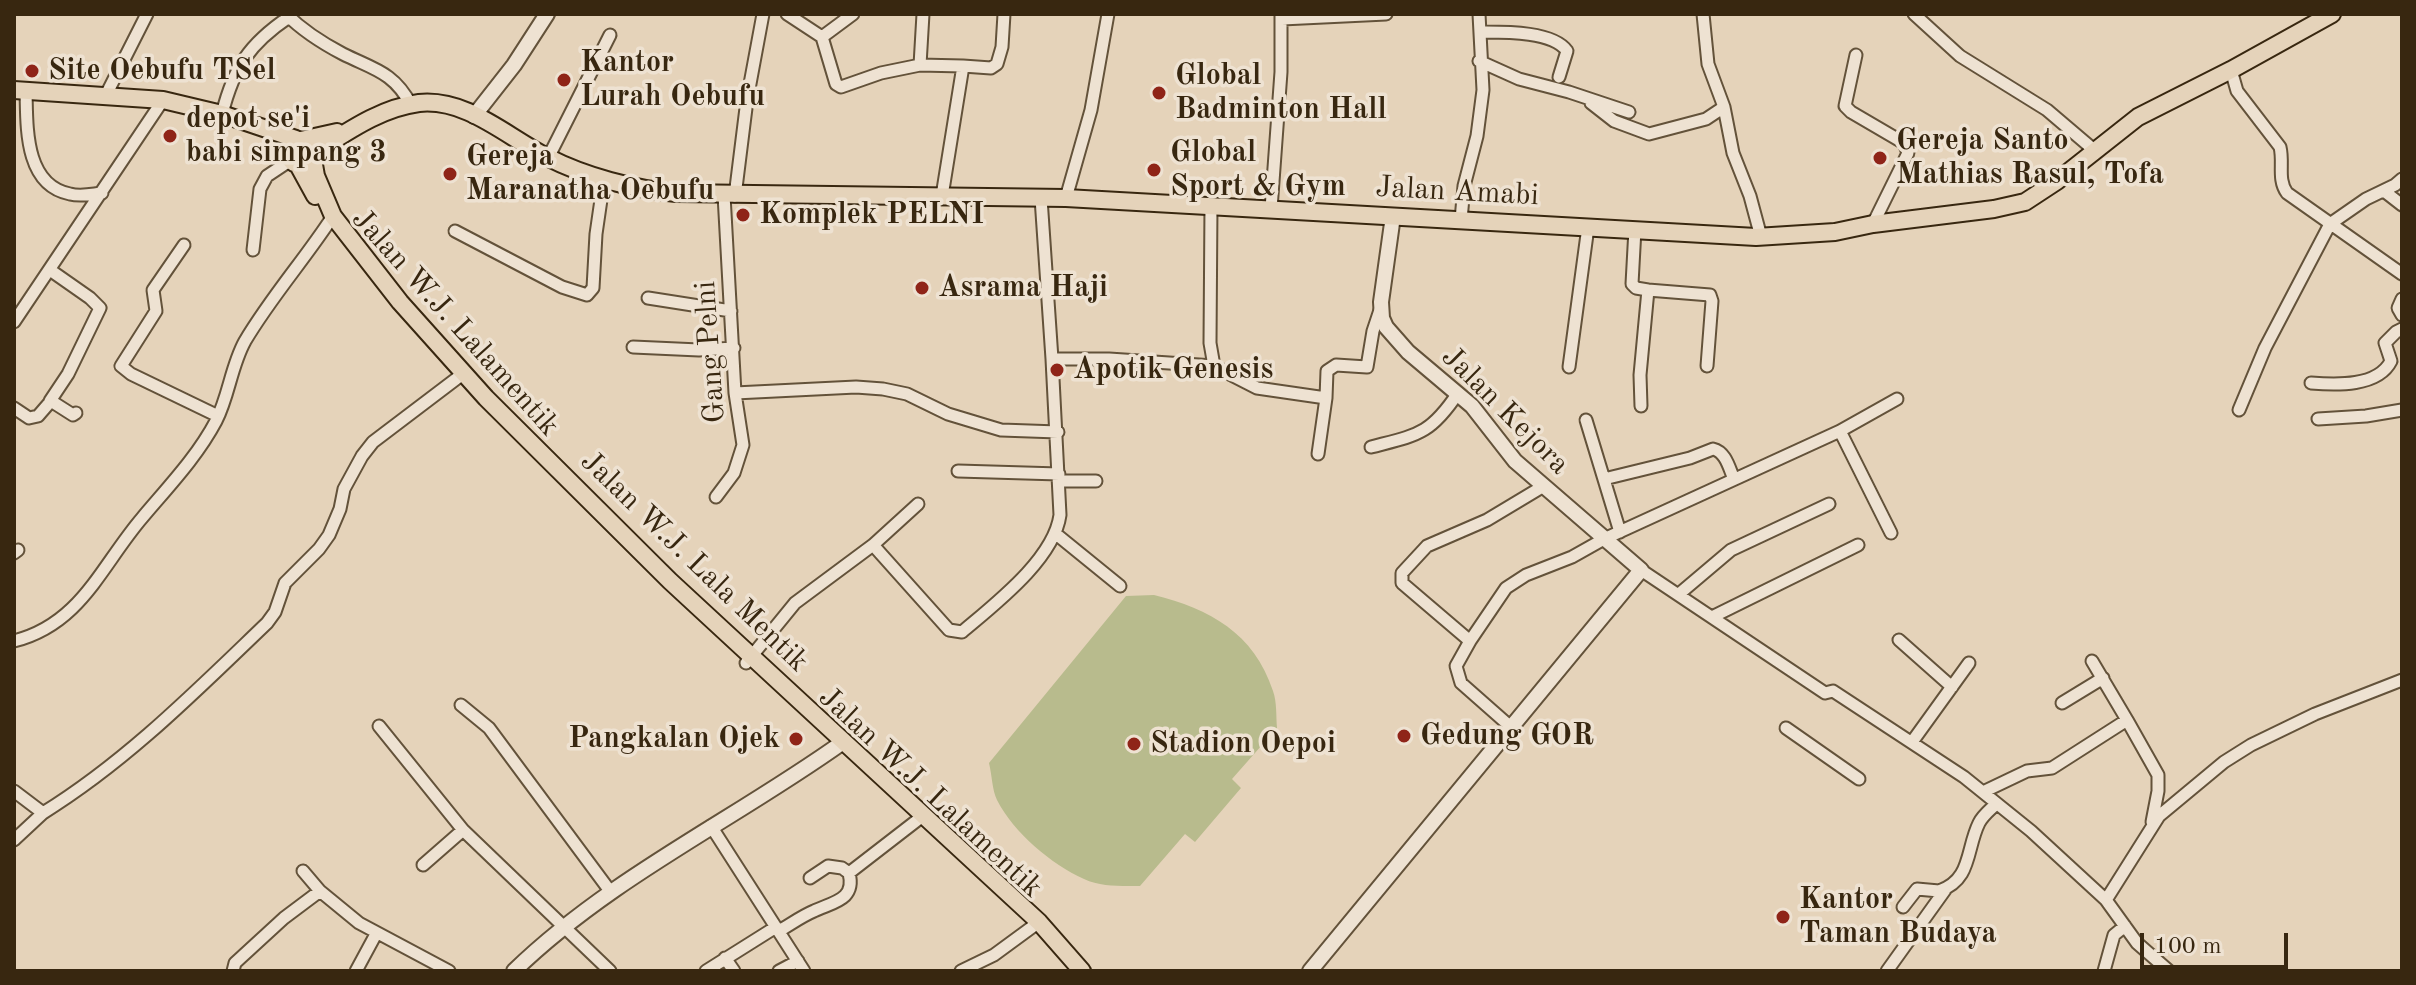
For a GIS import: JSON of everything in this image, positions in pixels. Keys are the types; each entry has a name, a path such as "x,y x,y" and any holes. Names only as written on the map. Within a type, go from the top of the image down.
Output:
{"main road":[{"name":"Jalan Amabi","path":"301,153 377,115 411,105 433,103 455,107 474,116 548,158 604,179 655,191 730,196 1066,198 1761,237 1835,232 2025,202 2143,114 2332,14"},
{"path":"20,91 163,100 246,121 301,153"},
{"name":"Jalan W.J. Lala Mentik","path":"301,153 316,176 330,220 503,417 749,660 1082,971"},
{"name":"Jalan W.J. Lalamentik","path":"330,220 460,376 603,524 749,660"},
{"name":"Jalan W.J. Lalamentik","path":"1036,925 1071,971"}],"street":[{"path":"106,95 147,14"},
{"path":"474,116 514,65 547,14"},
{"name":"Gang Pelni","path":"716,497 741,460 743,445 735,393 730,196 763,14"},
{"path":"787,14 822,37 836,84 841,87 881,73 920,65 991,68 997,64 1002,47 1004,14"},
{"path":"822,37 853,14"},
{"path":"920,65 923,14"},
{"path":"1066,198 1086,132 1108,14"},
{"path":"1271,209 1282,17 1386,14"},
{"path":"1461,220 1464,186 1477,136 1483,90 1479,61 1479,14"},
{"path":"1703,14 1708,64 1724,107 1733,153 1750,196 1761,237"},
{"path":"1914,14 1960,56 2047,110 2094,150"},
{"path":"222,114 237,70 254,44 287,15 342,53 388,75 411,105"},
{"path":"1481,32 1545,37 1562,45 1567,51 1559,77"},
{"path":"548,158 610,35"},
{"path":"1856,55 1845,106 1904,143 1908,153 1873,224"},
{"path":"1479,61 1519,79 1629,112"},
{"path":"942,196 963,66"},
{"path":"2231,70 2237,91 2280,147 2283,189 2402,274"},
{"path":"20,91 31,156 41,173 65,193 102,193"},
{"path":"1584,97 1614,121 1649,134 1706,119 1724,107"},
{"path":"14,322 163,100"},
{"path":"253,250 260,189 267,176 301,153"},
{"path":"455,231 562,287 587,295 593,288 596,234 604,179"},
{"path":"2239,410 2265,348 2330,224 2402,179"},
{"path":"2384,191 2402,205"},
{"path":"873,545 949,630 956,633 962,632 1013,585 1050,545 1056,534 1060,515 1058,432 1041,198"},
{"path":"1211,205 1210,343 1214,366"},
{"path":"1318,454 1328,369 1336,365 1367,367 1380,309 1393,216"},
{"path":"14,641 40,633 55,623 95,585 140,520 203,444 218,416 244,342 330,220"},
{"path":"1569,367 1588,227"},
{"path":"1635,229 1632,284 1636,288 1710,295 1707,366"},
{"path":"184,245 154,286 152,293 156,311 121,366 131,374 218,416"},
{"path":"14,408 34,418 50,401 68,374 100,308 50,270"},
{"path":"1641,406 1640,375 1648,290"},
{"path":"648,298 731,311"},
{"path":"2402,299 2398,308 2402,315"},
{"name":"Jalan Kejora","path":"1380,309 1393,336 1472,406 1515,461 1641,570"},
{"path":"2311,383 2354,383 2386,369 2391,361 2385,343 2402,329"},
{"path":"633,347 734,348"},
{"path":"1052,359 1109,359 1214,366 1257,388 1326,398"},
{"path":"14,840 43,813 83,789 144,738 267,623 275,612 285,583 329,535 344,489 362,456 373,442 460,376"},
{"path":"735,393 856,387 883,389 907,394 948,414 1001,430 1058,432"},
{"path":"1371,447 1408,438 1427,429 1441,418 1458,393"},
{"path":"1512,728 1458,679 1456,666 1506,588 1526,575 1572,557 1604,539 1840,431 1897,399"},
{"path":"50,401 73,415 76,413"},
{"path":"2318,419 2402,410"},
{"path":"1586,420 1620,532"},
{"path":"1840,431 1891,533"},
{"path":"1604,479 1690,458 1713,449 1724,456 1734,479"},
{"path":"958,471 1096,481"},
{"path":"1470,641 1402,583 1402,573 1427,546 1487,520 1542,487"},
{"path":"749,660 795,603 873,545 918,504"},
{"path":"1679,594 1731,550 1829,504"},
{"path":"1056,534 1120,586"},
{"path":"1712,617 1858,545"},
{"path":"1310,971 1641,570 1825,693 1833,691 1912,742 1983,792 2106,900 2137,943 2169,971"},
{"path":"1899,640 1952,687"},
{"path":"2092,661 2158,775 2151,826"},
{"path":"1912,742 1969,663"},
{"path":"2062,703 2103,678"},
{"path":"2106,900 2151,826 2167,807 2224,762 2251,745 2340,703 2402,680"},
{"path":"461,705 489,728 610,891"},
{"path":"1983,792 2027,771 2052,768 2127,720"},
{"path":"379,726 463,830 610,971"},
{"path":"1786,728 1859,779"},
{"path":"514,971 610,891 711,826 834,739"},
{"path":"14,791 43,813"},
{"path":"1887,971 1945,889 1966,869 1978,824 1996,804"},
{"path":"849,873 921,818"},
{"path":"711,826 801,966 779,971"},
{"path":"423,865 463,830"},
{"path":"810,878 828,866 842,868 849,873"},
{"path":"303,871 320,891 376,934 449,971"},
{"path":"706,971 812,911 842,899 850,889 849,873"},
{"path":"1903,907 1917,889 1945,889"},
{"path":"233,971 235,963 284,918 320,891"},
{"path":"961,971 994,955 1036,925"},
{"path":"2104,971 2114,935 2125,926"},
{"path":"356,971 376,934"},
{"path":"725,958 734,971"}],"green space":[{"name":"Stadion Oepoi","path":"1154,595 1211,616 1242,639 1265,671 1273,691 1277,728 1232,779 1241,788 1195,842 1185,834 1140,886 1111,886 1084,879 1059,865 1023,836 997,800 989,763 1126,596"}],"place":[{"name":"Site Oebufu TSel","path":"32,71"},
{"name":"Kantor Lurah Oebufu","path":"564,80"},
{"name":"Global Badminton Hall","path":"1159,93"},
{"name":"depot se'i babi simpang 3","path":"170,136"},
{"name":"Gereja Santo Mathias Rasul, Tofa","path":"1880,158"},
{"name":"Global Sport & Gym","path":"1154,170"},
{"name":"Gereja Maranatha Oebufu","path":"450,174"},
{"name":"Komplek PELNI","path":"743,215"},
{"name":"Asrama Haji","path":"922,288"},
{"name":"Apotik Genesis","path":"1057,370"},
{"name":"Gedung GOR","path":"1404,736"},
{"name":"Pangkalan Ojek","path":"796,739"},
{"name":"Stadion Oepoi","path":"1134,744"},
{"name":"Kantor Taman Budaya","path":"1783,917"}]}
